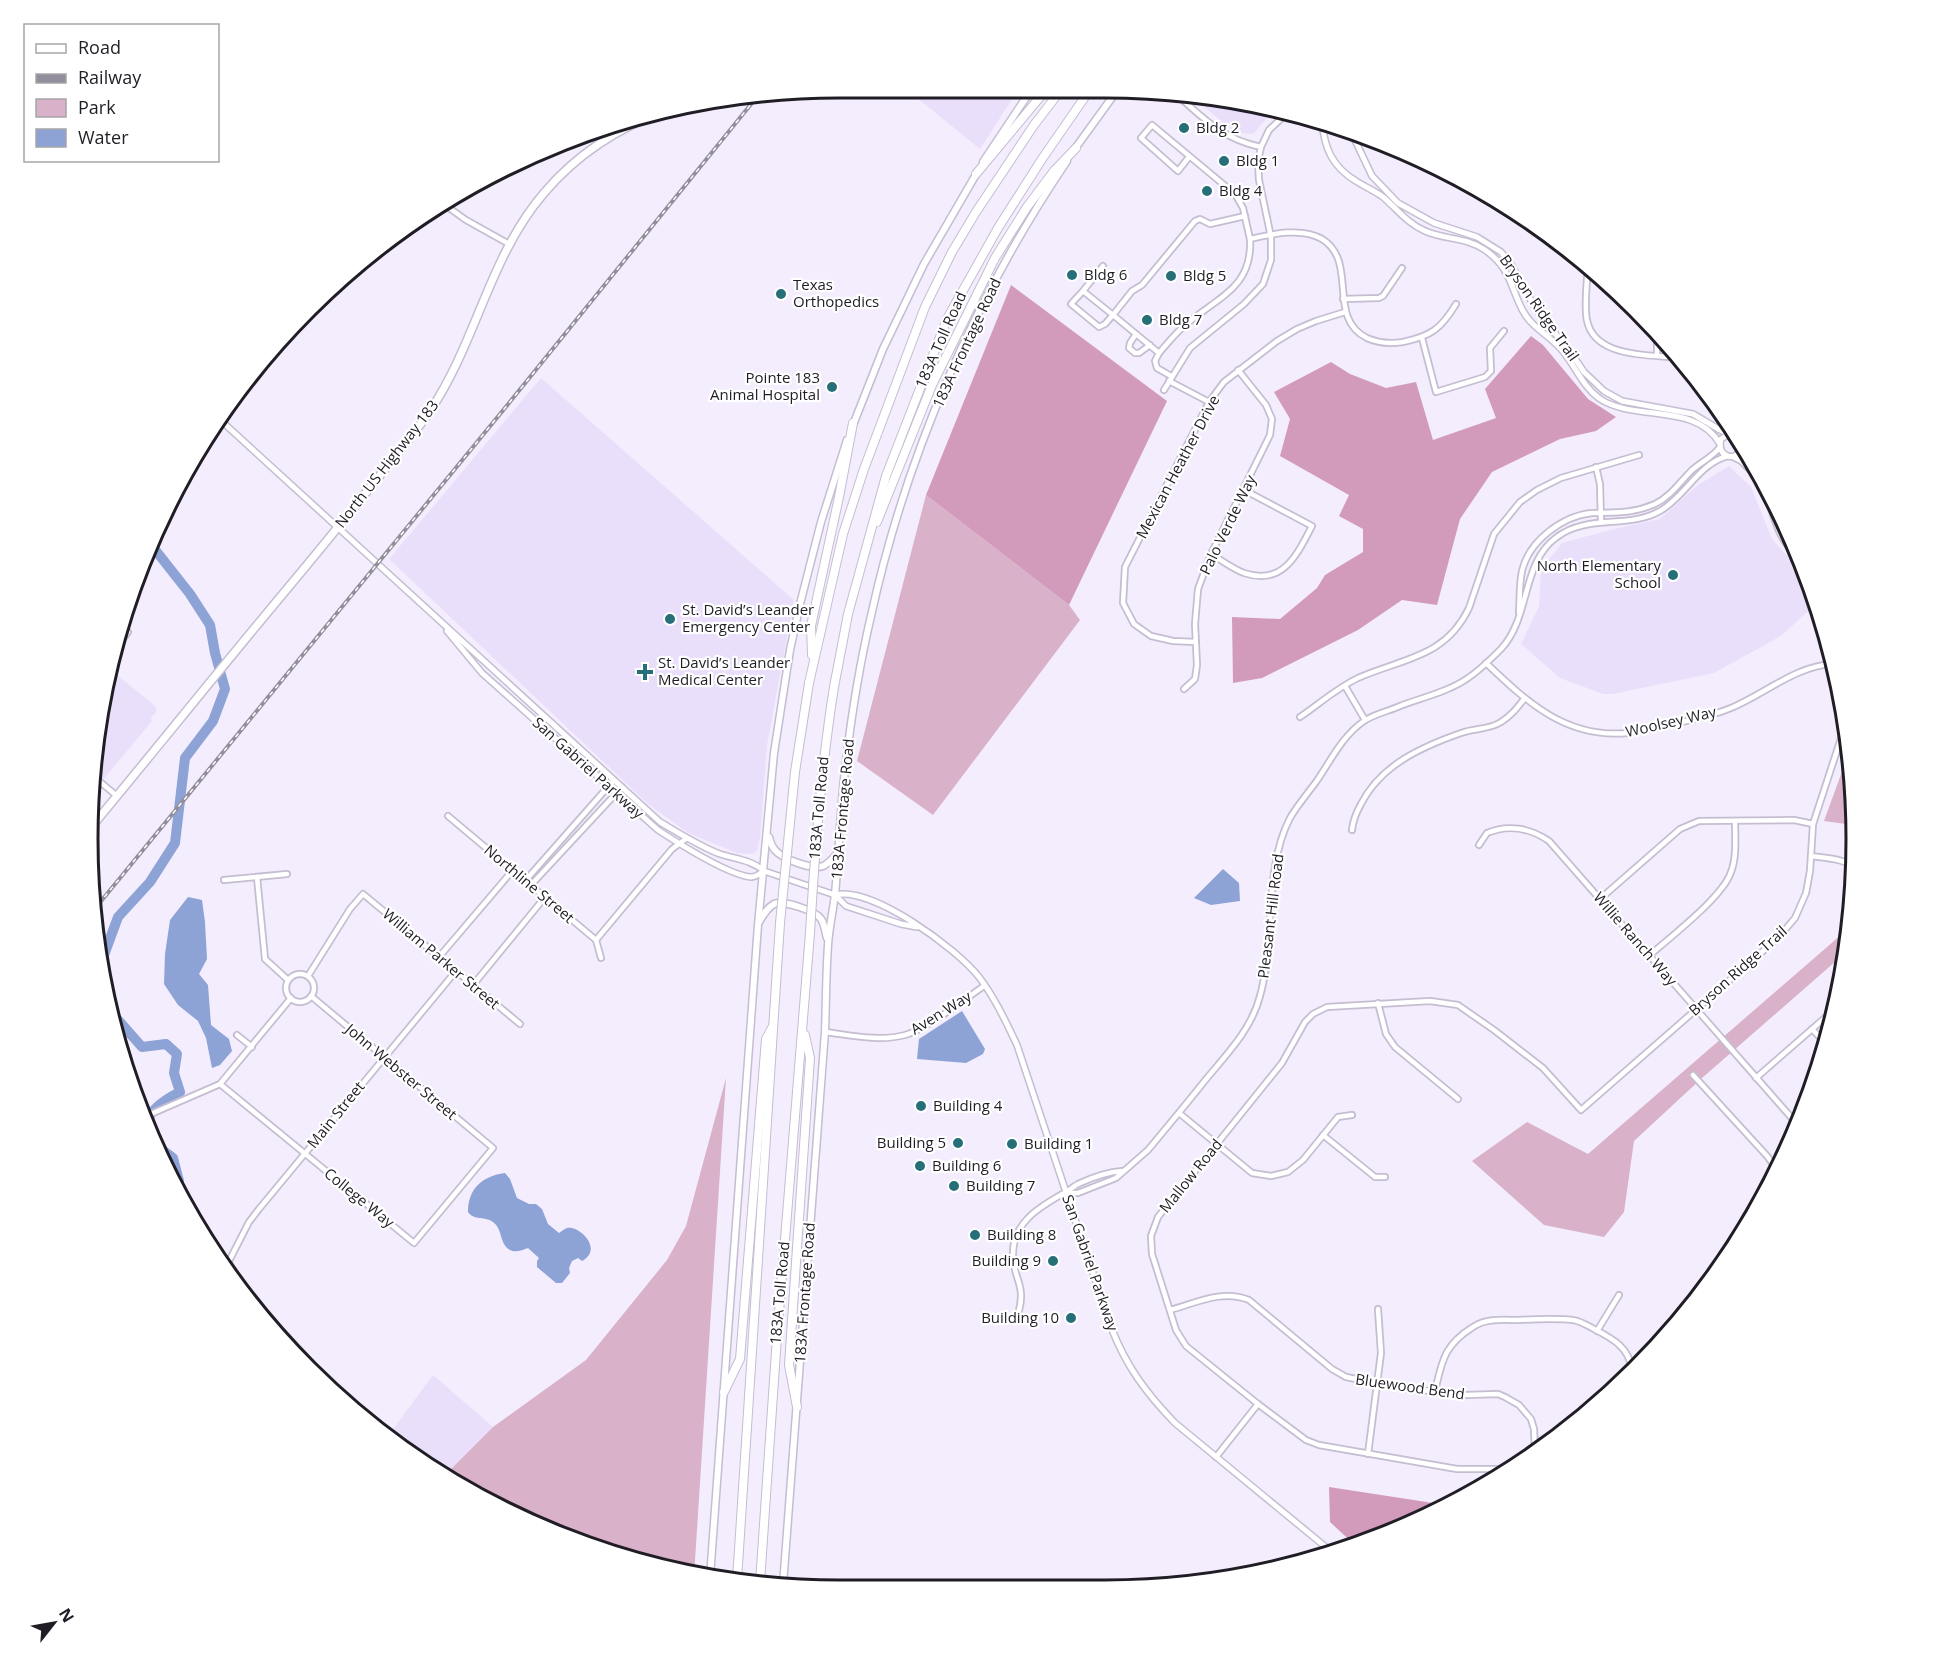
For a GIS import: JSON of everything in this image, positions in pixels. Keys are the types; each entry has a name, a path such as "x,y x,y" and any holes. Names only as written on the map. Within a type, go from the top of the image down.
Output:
{"highway":[{"path":"976,174 1040,98"},
{"name":"183A Toll Road","path":"738,1572 780,923 795,772 809,683 843,534 864,469 926,307 952,252 976,212 1055,98"},
{"name":"183A Toll Road","path":"760,1575 820,791 834,687 848,614 886,476 947,319 998,228 1084,98"},
{"path":"862,562 932,385 995,258 1027,207 1054,171 1076,148"},
{"path":"813,666 811,626 853,423"},
{"path":"724,1392 740,1359 766,1039 775,1022"},
{"path":"796,1407 789,1365 810,1058 803,1026"}],"main road":[{"path":"711,1568 770,790 778,719 800,604 827,502 853,423 905,302 940,234 988,153 1026,98"},
{"name":"183A Frontage Road","path":"784,1577 825,1032 828,944 835,895 845,768 861,661 884,564 911,476 943,391 988,295 1037,207 1112,98"},
{"name":"North US Highway 183","path":"98,818 421,424 438,399 464,350 493,278 524,219 540,198 580,157 620,131"},
{"path":"767,834 774,849 782,857 811,867 826,864 838,853"},
{"path":"758,925 771,906 784,903 820,917 824,924 828,944"}],"street":[{"path":"1186,102 1220,132 1245,144 1261,147"},
{"path":"1164,390 1190,348 1244,304 1263,284 1271,260 1270,234 1259,180 1258,161 1261,147 1269,130 1281,119"},
{"path":"1189,157 1178,171 1141,138 1152,125 1235,194 1243,208 1250,239 1251,254 1247,269 1237,284 1182,328 1159,353 1155,361 1157,368 1170,379 1209,402"},
{"name":"Bryson Ridge Trail","path":"1323,131 1323,140 1329,154 1346,174 1380,195 1406,220 1433,235 1471,242 1495,258 1511,280 1519,304 1528,320 1560,348 1593,393 1611,405 1627,410 1686,419 1707,429 1716,438 1723,453 1730,456"},
{"name":"Bryson Ridge Trail","path":"1356,141 1372,176 1398,203 1434,223 1477,237 1501,252 1511,264 1545,322 1567,347 1584,372 1604,390 1622,401 1633,404 1670,408 1693,414 1725,431"},
{"path":"450,208 509,244"},
{"path":"1103,266 1071,304 1100,327 1106,324 1132,291 1142,285 1195,220 1200,219 1210,224 1245,216"},
{"path":"1250,239 1270,234 1303,233 1322,240 1336,253 1343,274 1345,312 1352,326 1360,334 1375,342 1395,343 1422,338 1436,330 1446,320 1456,304"},
{"path":"1343,299 1383,296 1402,268"},
{"path":"1588,276 1586,315 1593,334 1605,346 1626,353 1668,356"},
{"path":"1083,291 1159,353"},
{"name":"Mexican Heather Drive","path":"1196,642 1173,641 1152,636 1134,624 1123,603 1125,567 1209,402 1224,382 1277,341 1297,329 1345,312"},
{"path":"1422,338 1436,392 1485,377 1491,371 1490,348 1504,331"},
{"path":"1136,334 1130,343 1130,348 1135,353 1139,353 1150,345"},
{"path":"1657,344 1657,355"},
{"name":"Palo Verde Way","path":"1184,689 1195,679 1198,589 1211,554 1270,435 1272,419 1266,405 1238,370"},
{"name":"San Gabriel Parkway","path":"224,424 660,822 720,854 754,864 764,871 835,895 851,894 894,910 959,956 984,986 1007,1023 1017,1046 1111,1327 1129,1366 1153,1399 1175,1423 1325,1546"},
{"path":"1519,621 1523,569 1528,555 1550,531 1565,522 1590,513 1630,513 1663,500 1692,470 1715,453 1723,437 1727,436"},
{"path":"1730,456 1738,453"},
{"path":"1300,717 1358,678 1434,649 1449,638 1464,619 1469,608 1494,534 1513,509 1530,495 1550,483 1639,455"},
{"path":"1730,456 1745,465"},
{"name":"Pleasant Hill Road","path":"1018,1314 1022,1297 1013,1254 1016,1237 1029,1216 1077,1185 1122,1171 1148,1150 1241,1037 1260,999 1267,965 1276,863 1281,837 1292,816 1341,744 1365,720 1459,683 1469,678 1486,663 1512,635 1519,621 1535,565 1544,549 1556,537 1584,524 1644,517 1659,512 1713,463 1730,456"},
{"path":"1596,467 1600,484 1601,522"},
{"path":"1211,554 1242,573 1257,576 1272,575 1288,566 1299,552 1312,526 1244,490"},
{"name":"San Gabriel Parkway","path":"438,619 482,673 645,819 678,843 725,868 750,877 757,876 764,871"},
{"name":"Woolsey Way","path":"1486,663 1524,699 1546,715 1583,729 1613,735 1725,710 1811,667 1825,665"},
{"path":"1345,686 1365,720"},
{"path":"1352,830 1353,820 1365,796 1391,767 1414,753 1463,732 1495,725 1512,714 1524,699"},
{"name":"Bryson Ridge Trail","path":"1581,1110 1778,938 1795,918 1806,893 1813,824 1840,742"},
{"path":"525,881 614,780"},
{"path":"100,782 117,796"},
{"path":"531,885 622,787"},
{"name":"Northline Street","path":"448,816 596,940"},
{"path":"1600,899 1680,829 1699,821 1794,820 1813,824"},
{"path":"1649,956 1726,884 1734,862 1735,821"},
{"name":"Willie Ranch Way","path":"1479,845 1487,834 1495,830 1514,828 1535,832 1550,841 1792,1118"},
{"path":"601,958 596,940 678,843 687,838"},
{"path":"1811,856 1845,863"},
{"path":"439,957 513,870"},
{"path":"225,880 287,874"},
{"path":"257,877 265,959 288,980"},
{"name":"William Parker Street","path":"308,976 350,909 363,894 520,1024"},
{"name":"San Gabriel Parkway","path":"835,895 852,909 917,927"},
{"path":"473,985 545,897"},
{"name":"Main Street","path":"229,1260 249,1222 456,971"},
{"path":"300,974 308,976 313,984 311,996 301,1001 291,998 286,988 291,976 300,974"},
{"name":"Aven Way","path":"825,1032 889,1038 907,1035 922,1028 984,986"},
{"name":"John Webster Street","path":"311,996 493,1148 414,1243"},
{"path":"151,1114 220,1084 291,998"},
{"name":"Mallow Road","path":"1494,1469 1456,1469 1319,1446 1306,1440 1257,1404 1186,1346 1176,1330 1152,1254 1152,1230 1158,1217 1282,1063 1305,1022 1327,1006 1430,1000 1458,1005 1543,1068 1581,1110"},
{"path":"1378,1003 1386,1034 1395,1047 1458,1099"},
{"path":"1756,1078 1824,1019"},
{"path":"1812,1029 1819,1037"},
{"path":"237,1035 252,1047"},
{"path":"1693,1075 1772,1162"},
{"name":"College Way","path":"220,1084 414,1243"},
{"path":"1179,1113 1252,1173 1271,1176 1288,1172 1303,1160 1338,1117 1352,1115"},
{"path":"1323,1135 1375,1177 1385,1177"},
{"name":"Bluewood Bend","path":"1170,1310 1218,1296 1229,1294 1239,1296 1248,1300 1332,1369 1346,1377 1377,1384 1466,1395 1498,1394 1511,1400 1531,1419 1535,1442"},
{"path":"1597,1331 1619,1295"},
{"path":"1368,1454 1381,1353 1378,1309"},
{"path":"1435,1391 1445,1354 1467,1331 1478,1324 1492,1321 1564,1319 1580,1322 1623,1347 1630,1361"},
{"path":"1216,1457 1257,1404"}],"shaded area":[{"path":"917,98 1013,98 980,149"},
{"path":"1201,104 1268,116 1253,134 1240,133 1227,126"},
{"path":"1011,285 1167,401 1069,605 926,495"},
{"path":"1531,336 1543,345 1588,399 1616,417 1596,431 1560,439 1492,472 1460,519 1437,605 1402,600 1358,630 1262,678 1233,683 1232,617 1280,619 1317,588 1325,575 1363,552 1363,529 1339,516 1349,495 1280,456 1290,419 1274,392 1331,362 1350,374 1386,388 1416,382 1433,440 1496,418 1485,389"},
{"name":"St. David’s Leander Medical Center","path":"541,378 794,600 767,745 760,838 757,851 753,854 737,853 688,833 648,804 389,559"},
{"name":"North Elementary School","path":"1729,466 1751,487 1772,539 1793,562 1810,610 1781,636 1714,673 1613,694 1603,694 1560,678 1521,644 1539,606 1541,569 1562,543 1660,519 1698,485"},
{"path":"117,675 155,706 157,711 151,718 152,721 100,784 104,742"},
{"path":"433,1375 493,1427 451,1469 392,1430"},
{"path":"1329,1487 1433,1503 1348,1539 1330,1522"}],"green space":[{"path":"926,495 1069,605 1080,620 933,815 857,761"},
{"path":"1843,769 1846,824 1824,821"},
{"path":"1840,936 1836,961 1634,1141 1624,1212 1604,1237 1544,1225 1472,1161 1527,1122 1588,1154"},
{"path":"726,1078 695,1565 600,1540 555,1523 511,1503 451,1469 493,1427 586,1360 667,1260 686,1226"}],"water":[{"path":"1223,869 1239,883 1240,901 1211,905 1194,898"},
{"path":"188,897 202,900 207,959 199,974 208,985 211,1025 229,1039 232,1051 220,1065 212,1068 206,1038 198,1021 178,1005 164,984 165,954 170,920"},
{"path":"962,1011 985,1049 983,1054 966,1063 917,1059 919,1039"},
{"path":"505,1173 510,1179 517,1198 529,1204 536,1204 542,1209 548,1224 559,1233 567,1228 578,1230 590,1244 591,1250 588,1256 582,1261 578,1258 572,1261 569,1268 570,1273 562,1283 556,1283 537,1267 539,1258 528,1248 510,1250 504,1244 493,1222 473,1217 468,1212 471,1197 478,1185 490,1177"}],"waterway":[{"path":"106,949 118,917 150,882 175,843 185,758 213,721 225,689 210,625 190,594 156,551"},
{"path":"122,1024 142,1047 166,1044 177,1054 174,1073 180,1092 165,1101 151,1114"},
{"path":"169,1155 173,1158 176,1170"}],"railway":[{"path":"101,902 752,103"}],"place":[{"name":"Bldg 2","path":"1184,128"},
{"name":"Bldg 1","path":"1224,161"},
{"name":"Bldg 4","path":"1207,191"},
{"name":"Bldg 6","path":"1072,275"},
{"name":"Bldg 5","path":"1171,276"},
{"name":"Texas Orthopedics","path":"781,294"},
{"name":"Bldg 7","path":"1147,320"},
{"name":"Pointe 183 Animal Hospital","path":"832,387"},
{"name":"North Elementary School","path":"1673,575"},
{"name":"St. David’s Leander Emergency Center","path":"670,619"},
{"name":"St. David’s Leander Medical Center","path":"645,672"},
{"name":"Building 4","path":"921,1106"},
{"name":"Building 5","path":"958,1143"},
{"name":"Building 1","path":"1012,1144"},
{"name":"Building 6","path":"920,1166"},
{"name":"Building 7","path":"954,1186"},
{"name":"Building 8","path":"975,1235"},
{"name":"Building 9","path":"1053,1261"},
{"name":"Building 10","path":"1071,1318"}]}
